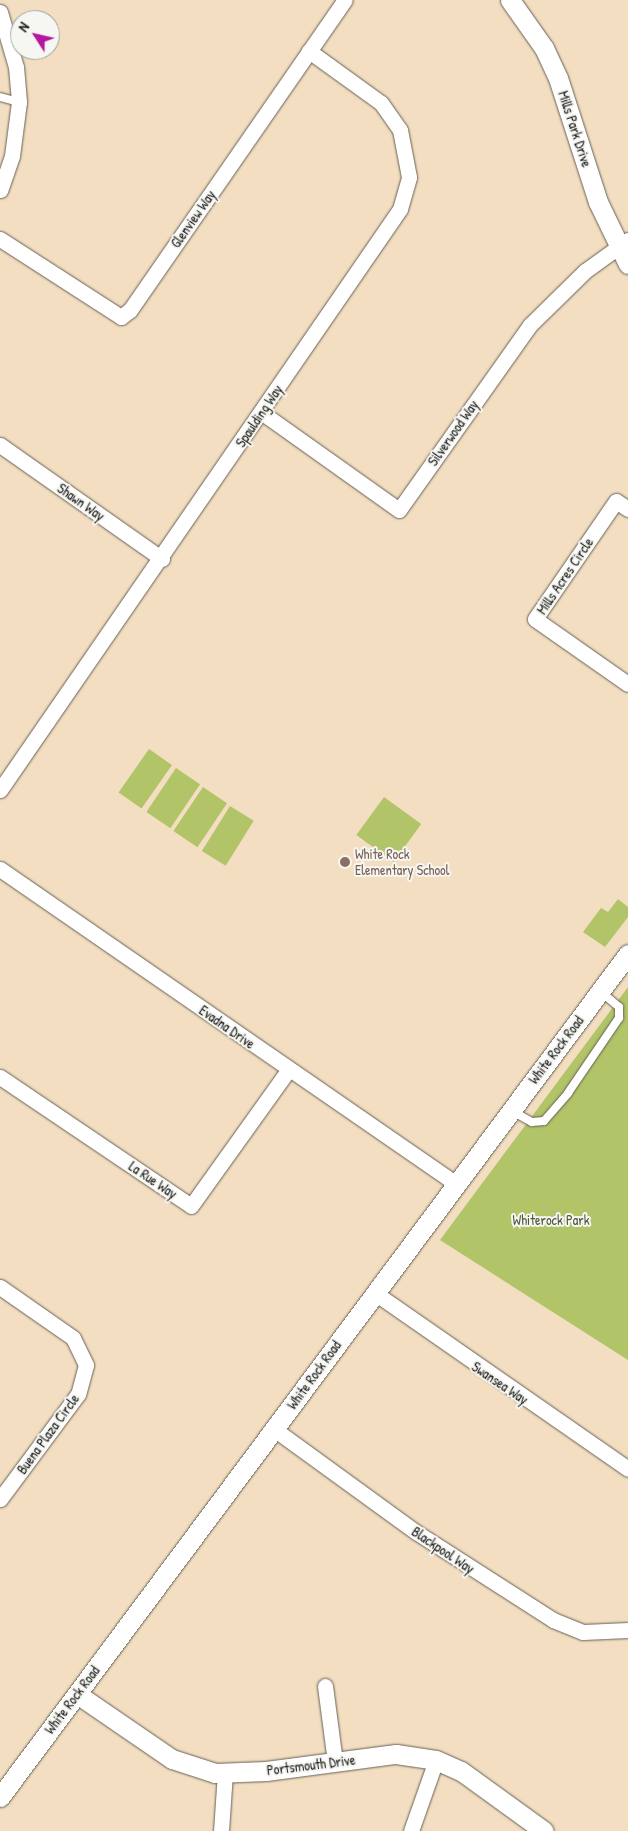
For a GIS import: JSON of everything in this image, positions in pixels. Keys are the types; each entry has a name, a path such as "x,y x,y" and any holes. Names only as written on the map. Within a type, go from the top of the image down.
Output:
{"street":[{"name":"Glenview Way","path":"0,239 121,317 130,310 345,0"},
{"name":"Mills Park Drive","path":"510,0 544,48 558,78 598,202 623,244 628,264"},
{"path":"0,12 16,67 19,102 12,156 0,190"},
{"name":"Spaulding Way","path":"0,790 162,559 392,223 409,178 406,145 392,116 370,94 309,50"},
{"name":"Silverwood Way","path":"261,412 399,510 530,325 585,271 623,244"},
{"name":"Shawn Way","path":"0,445 162,559"},
{"name":"Mills Acres Circle","path":"628,509 616,501 535,619 628,684"},
{"name":"Evadna Drive","path":"0,869 455,1183"},
{"name":"White Rock Road","path":"0,1797 455,1183 628,954"},
{"name":"La Rue Way","path":"0,1077 191,1206 289,1069"},
{"name":"Buena Plaza Circle","path":"0,1287 73,1338 86,1365 78,1394 0,1499"},
{"name":"Swansea Way","path":"375,1293 628,1469"},
{"name":"Blackpool Way","path":"274,1429 416,1532 553,1620 583,1632 628,1630"},
{"path":"325,1686 335,1762"},
{"name":"Portsmouth Drive","path":"77,1694 172,1759 225,1773 396,1754 436,1760 461,1771 544,1831"},
{"path":"412,1831 436,1760"},
{"path":"221,1831 225,1773"}],"lane":[{"path":"0,98 19,102"},
{"path":"511,1110 532,1122 544,1121 568,1093 619,1018 619,1006 600,991"}],"green space":[{"path":"149,749 172,765 142,808 119,792"},
{"path":"176,768 200,784 170,828 146,812"},
{"path":"203,787 227,803 197,847 173,831"},
{"path":"384,797 421,824 394,862 356,835"},
{"path":"230,806 254,821 226,866 202,851"},
{"path":"618,899 628,907 628,917 605,947 583,932 601,908 608,912"},
{"name":"Whiterock Park","path":"628,987 628,1360 440,1240"}],"place":[{"name":"White Rock Elementary School","path":"345,862"}]}
